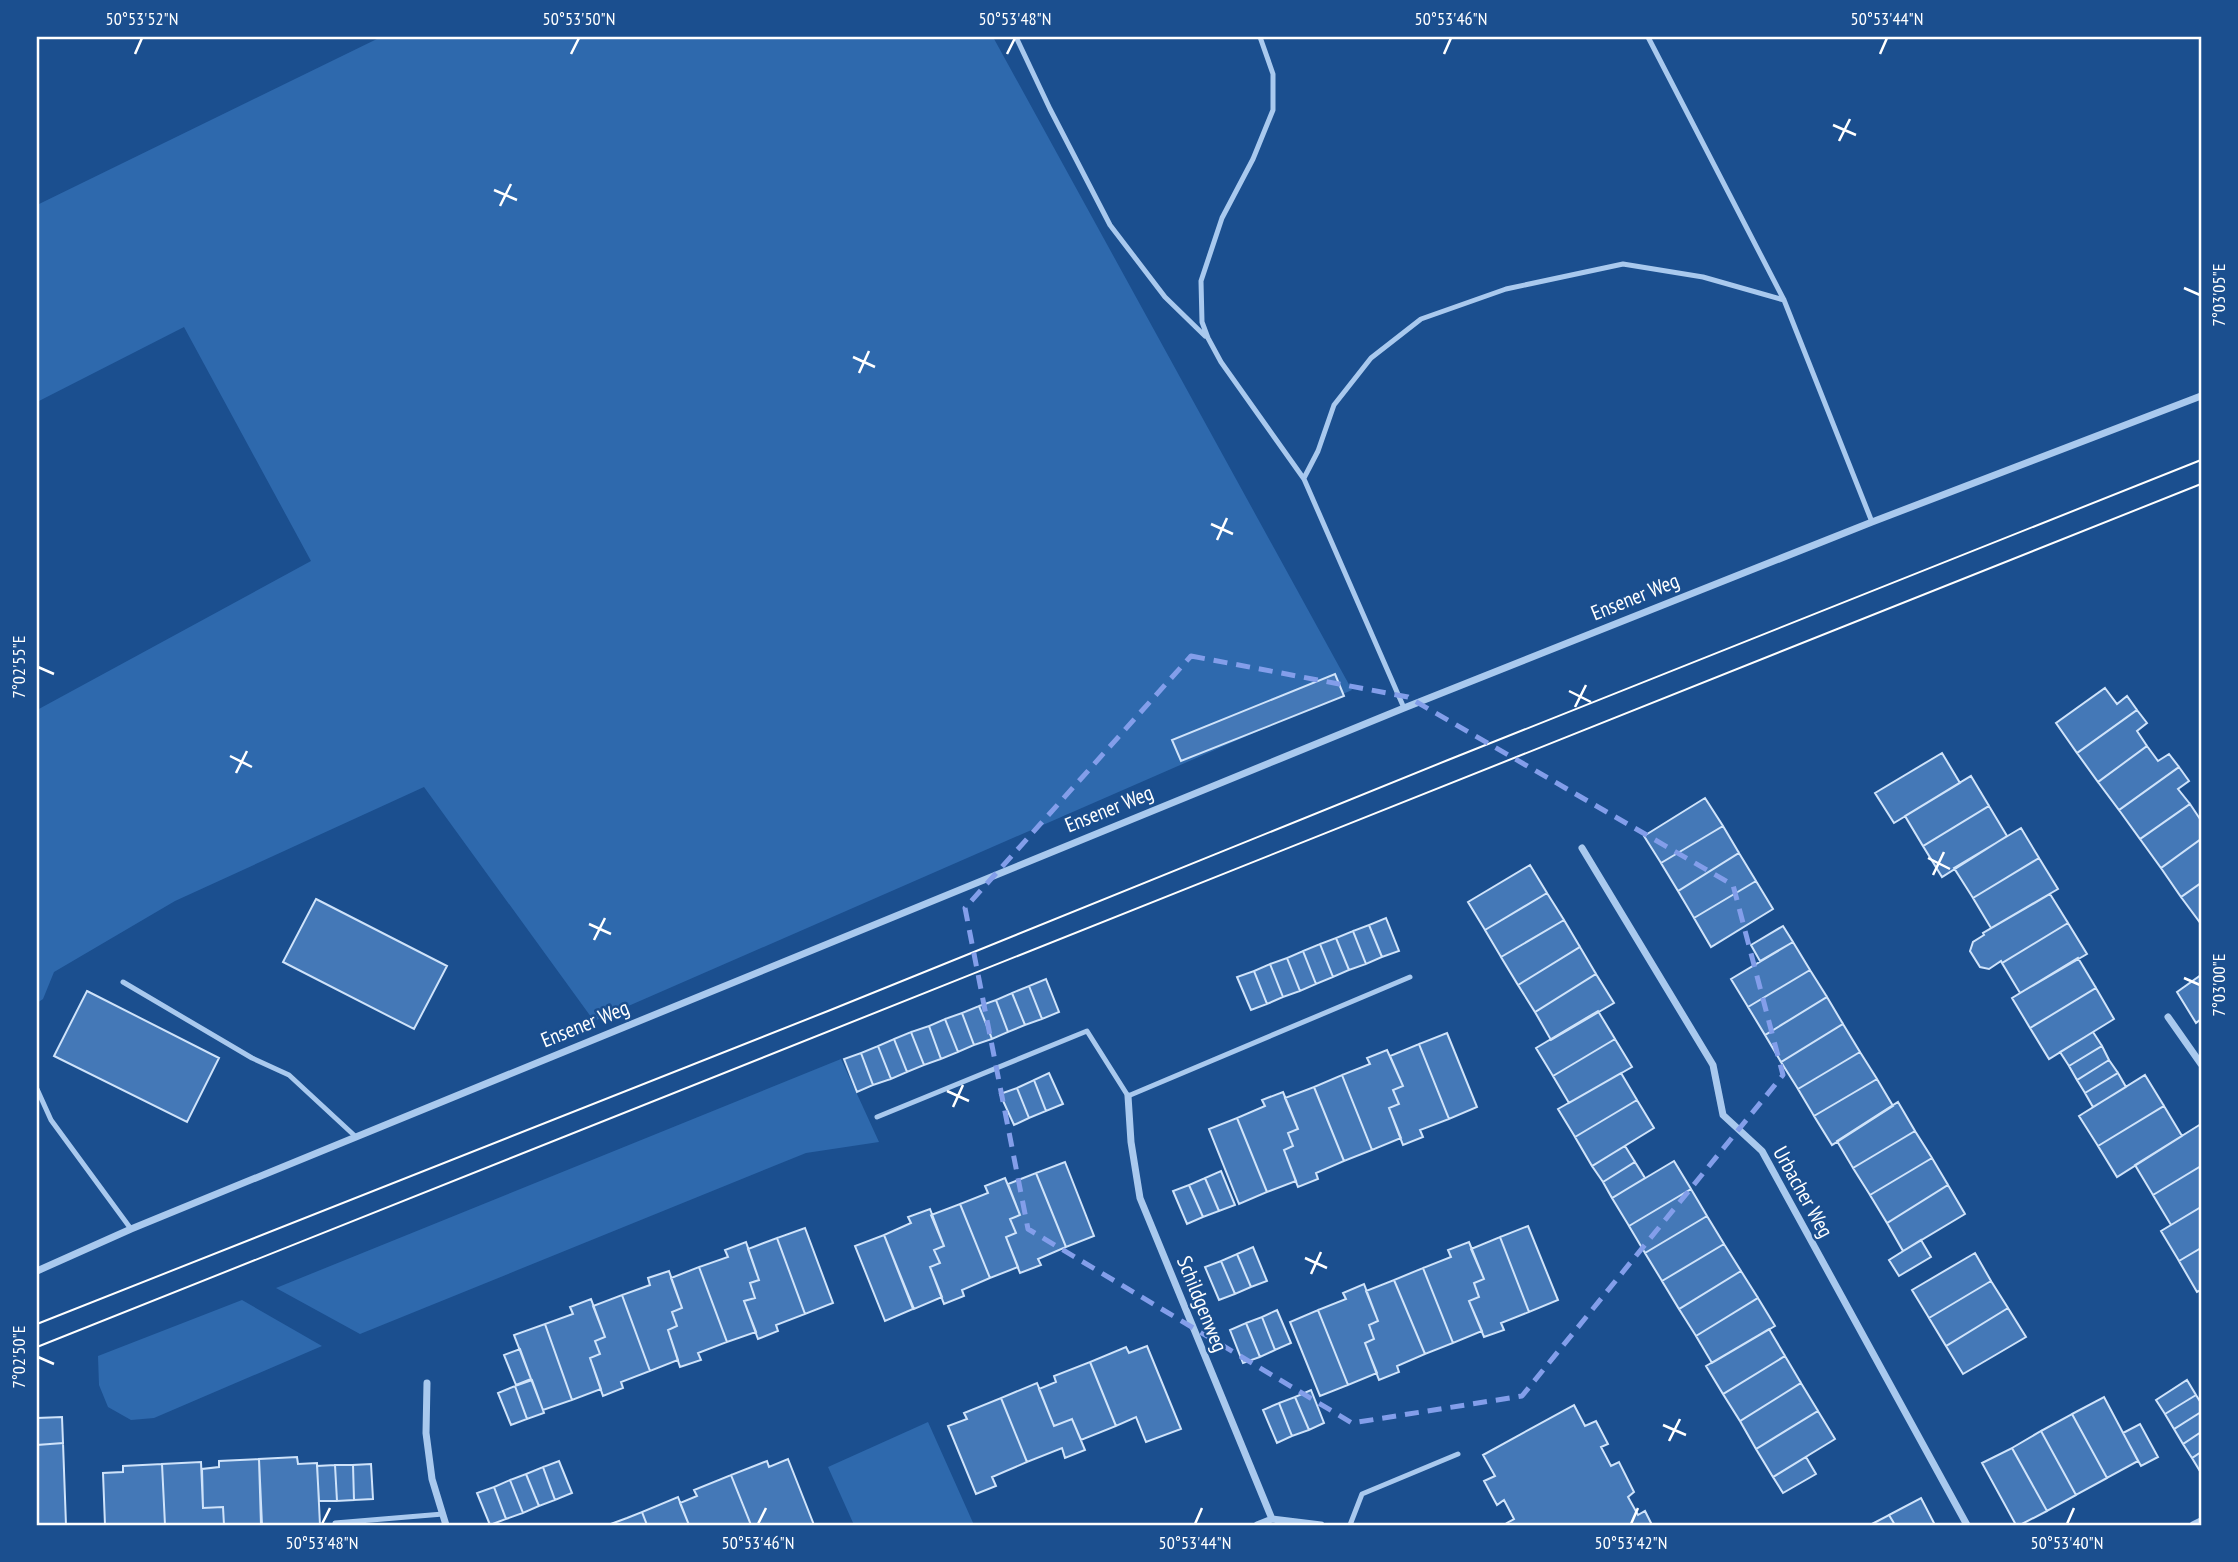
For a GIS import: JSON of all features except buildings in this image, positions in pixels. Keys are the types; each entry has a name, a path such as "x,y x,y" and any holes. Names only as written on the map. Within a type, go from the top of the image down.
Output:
{"street":[{"name":"Ensener Weg","path":"37,1271 131,1229 1404,708 1872,522 2201,396"},
{"name":"Urbacher Weg","path":"1582,848 1713,1065 1723,1115 1762,1151 1967,1525"},
{"path":"2168,1017 2201,1065"},
{"name":"Schildgenweg","path":"1128,1096 1131,1142 1140,1198 1272,1519"},
{"path":"427,1383 426,1433 432,1479 446,1525"},
{"path":"1257,1525 1272,1519 1321,1525"},
{"path":"2193,1525 2201,1521"}],"lane":[{"path":"1016,37 1110,225 1166,297 1208,338"},
{"path":"1259,37 1273,74 1273,110 1254,159 1222,218 1201,281 1202,322 1221,362 1304,479 1404,708"},
{"path":"1648,37 1784,300 1872,522"},
{"path":"1304,479 1318,452 1334,405 1371,358 1421,319 1506,289 1623,264 1703,277 1784,300"},
{"path":"877,1117 1087,1031 1128,1096 1410,977"},
{"path":"123,982 252,1058 289,1075 356,1137"},
{"path":"37,1089 51,1120 131,1229"},
{"path":"1350,1525 1362,1494 1458,1454"},
{"path":"335,1523 443,1514"}],"highlighted area":[{"path":"1191,656 1408,697 1733,885 1783,1075 1522,1396 1352,1423 1028,1229 965,908"}],"shaded area":[{"path":"381,37 993,37 1352,690 594,1021 424,787 175,901 54,972 43,999 37,1003 37,710 311,561 184,327 37,402 37,205"},
{"path":"841,1059 879,1142 806,1153 360,1334 276,1288"},
{"path":"242,1300 322,1346 154,1418 131,1420 108,1407 99,1385 98,1356"},
{"path":"928,1422 974,1525 854,1525 828,1467"}],"tram line":[{"path":"37,1324 828,1011 2201,460"},
{"path":"37,1347 2201,484"}]}
